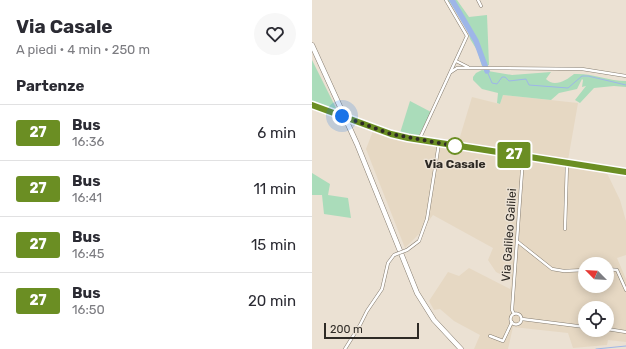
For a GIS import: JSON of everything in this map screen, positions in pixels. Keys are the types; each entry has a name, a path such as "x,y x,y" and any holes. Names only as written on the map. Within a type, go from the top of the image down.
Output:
{"highway":[{"path":"312,46 357,144 417,293 434,320 461,349"}],"street":[{"path":"419,140 467,36 446,0"},
{"path":"478,0 481,6"},
{"path":"456,61 470,68"},
{"path":"451,72 457,68 582,69 626,76"},
{"path":"312,105 408,138 626,172"},
{"path":"345,349 382,289 388,263 394,255 407,250 419,241 427,219 439,143"},
{"name":"Via Galileo Galilei","path":"514,314 512,310 524,157"},
{"path":"565,229 567,163"},
{"path":"518,242 552,269 564,271 578,270"},
{"path":"614,270 617,270 626,290"},
{"path":"490,336 503,341 512,322 511,317 514,314 519,314 522,318 578,326"},
{"path":"512,322 518,324 522,318"},
{"path":"614,330 626,332"}],"shaded area":[{"path":"503,95 578,103 568,160 604,167 620,200 626,221 626,255 617,258 626,279 626,342 608,340 607,345 573,348 568,333 513,327 508,349 474,349 480,335 454,321 440,309 434,310 429,301 448,272 459,276 469,268 510,289 512,280 496,272 488,260 493,248 433,215 419,234 405,248 366,149 373,131 397,140 456,150 472,97 500,104"}],"green space":[{"path":"448,0 457,0 469,17 487,15 489,65 482,66 477,50 470,39 467,26"},
{"path":"312,60 337,110 312,101"},
{"path":"482,70 512,75 551,72 546,79 553,83 564,81 574,74 581,74 626,81 626,87 614,86 594,88 580,103 575,100 586,86 582,87 582,79 577,89 559,93 551,100 503,95 500,104 497,103 498,93 482,89 473,80 476,73"},
{"path":"410,101 431,112 418,137 400,133"},
{"path":"312,173 330,184 328,195 348,198 351,218 324,214 322,195 312,195"}],"waterway":[{"path":"452,0 476,41 487,71"},
{"path":"487,71 492,83 497,84 502,77 505,77 509,81 526,79 529,85 568,88 582,76 588,76 626,85"},
{"path":"596,349 626,346"}],"bus line":[{"name":"27","path":"312,105 391,134 408,138 626,172"}],"place":[{"name":"Via Casale","path":"455,146"}],"route":[{"path":"342,116 391,134 455,146"}]}
